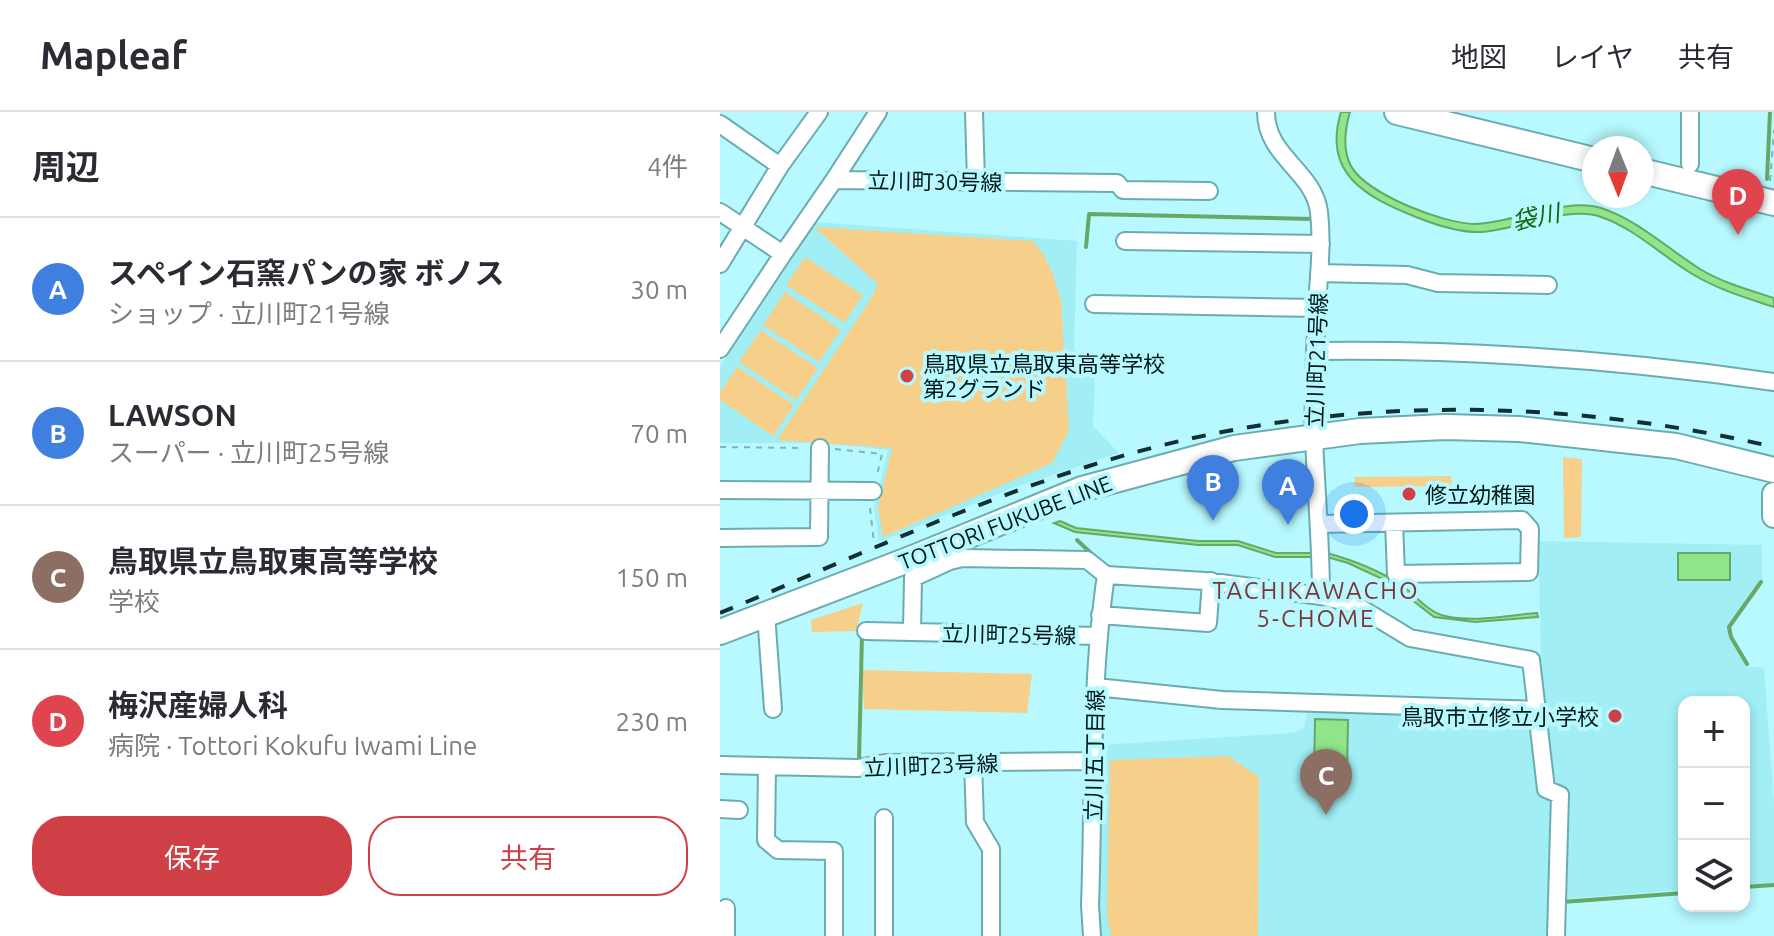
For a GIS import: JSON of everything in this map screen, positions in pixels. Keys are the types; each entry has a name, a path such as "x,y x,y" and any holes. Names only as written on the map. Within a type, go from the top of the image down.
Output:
{"main road":[{"path":"1397,112 1429,116 1582,157"},
{"path":"1654,173 1772,193"},
{"name":"TOTTORI FUKUBE LINE","path":"720,632 766,614 913,568 1031,508 1095,485 1205,455 1314,437 1360,431 1445,427 1519,429 1676,446 1774,470"}],"street":[{"path":"720,264 780,166 819,112"},
{"name":"立川町30号線","path":"834,180 878,112"},
{"path":"974,112 976,181"},
{"name":"立川町21号線","path":"1266,112 1273,144 1317,200 1321,244 1314,437 1321,596"},
{"path":"1690,112 1690,164"},
{"path":"720,124 780,166"},
{"path":"720,349 834,180"},
{"name":"立川町30号線","path":"834,180 1117,183 1123,190 1209,191"},
{"path":"720,212 783,254"},
{"path":"1125,241 1321,244"},
{"path":"1319,273 1407,275 1438,283 1548,285"},
{"path":"1094,304 1318,308"},
{"path":"1316,351 1488,353 1630,363 1774,382"},
{"path":"720,538 819,537 820,448"},
{"path":"720,490 873,491"},
{"path":"1774,494 1774,516"},
{"path":"1320,524 1522,520 1530,529 1529,572 1396,574 1394,523"},
{"path":"913,568 962,558 1087,560 1106,575 1211,581 1321,596 1354,604 1410,638 1531,660 1546,789 1560,795 1556,936"},
{"name":"立川町25号線","path":"913,568 912,632 1098,636"},
{"name":"立川五丁目線","path":"1092,936 1090,905 1096,687 1098,636 1106,575"},
{"path":"1100,615 1208,623 1211,581"},
{"path":"766,614 773,709"},
{"path":"866,631 912,632"},
{"path":"1096,687 1222,700 1538,710"},
{"name":"立川町23号線","path":"720,765 858,768 885,763 1094,761"},
{"path":"973,762 975,822 991,849 991,936"},
{"path":"767,766 766,840 778,850 834,851 834,936"},
{"path":"720,809 739,810"},
{"path":"884,818 884,936"},
{"path":"726,908 726,936"}],"path":[{"path":"1772,193 1774,130"}],"shaded area":[{"name":"鳥取県立鳥取東高等学校 第2グランド","path":"814,222 1077,241 1074,350 1091,356 1095,386 1093,426 1119,453 1010,489 879,542 874,508 888,450 823,443 720,443 720,366"},
{"name":"鳥取県立鳥取東高等学校 第2グランド","path":"814,227 1033,241 1044,255 1061,300 1069,431 1052,463 883,537 878,507 892,448 777,440 878,284"},
{"path":"805,257 863,295 844,323 786,285"},
{"path":"785,292 841,330 819,362 763,325"},
{"path":"761,330 818,368 796,400 739,362"},
{"path":"737,367 794,405 773,436 720,400 720,392"},
{"path":"1563,457 1582,459 1581,537 1564,538"},
{"path":"1451,476 1452,486 1355,487 1354,477"},
{"name":"鳥取市立修立小学校","path":"1538,541 1762,545 1762,579 1727,627 1746,666 1764,668 1774,803 1774,883 1750,885 1750,696 1678,696 1678,890 1564,899 1566,791 1552,783 1541,658"},
{"path":"863,603 856,631 812,632 811,620"},
{"path":"862,670 1032,674 1027,713 864,709"},
{"path":"1308,708 1532,714 1554,798 1550,936 1097,936 1101,745 1293,733 1304,728"},
{"path":"1228,756 1259,777 1258,936 1111,936 1107,914 1110,760"}],"water":[{"name":"袋川","path":"1341,112 1350,112 1345,139 1351,166 1372,187 1407,206 1445,219 1475,224 1556,208 1582,205 1582,208 1601,208 1640,227 1709,274 1774,298 1774,307 1704,280 1626,229 1601,217 1573,214 1481,232 1440,226 1365,191 1343,167 1337,133"},
{"path":"1060,521 1076,528 1198,541 1238,541 1276,553 1318,553 1318,557 1275,557 1238,545 1198,545 1075,532 1054,523"},
{"path":"1327,553 1383,574 1432,611 1445,616 1479,619 1537,613 1538,617 1475,622 1434,617 1389,582 1327,557"},
{"path":"1678,553 1730,553 1730,580 1678,580"},
{"path":"1315,719 1348,720 1347,773 1314,771"}],"waterway":[{"path":"1767,179 1770,112"},
{"path":"1086,247 1089,214 1313,219"},
{"path":"1077,540 1093,555"},
{"path":"1747,664 1731,637 1729,627 1761,582"},
{"path":"859,760 862,635"},
{"path":"1750,887 1774,885"},
{"path":"1562,902 1678,893"}],"railway":[{"path":"720,613 1039,483 1170,443 1256,426 1342,415 1428,410 1515,411 1602,418 1688,430 1774,447"}],"place":[{"name":"梅沢産婦人科","path":"1738,235"},
{"name":"鳥取県立鳥取東高等学校 第2グランド","path":"907,376"},
{"name":"修立幼稚園","path":"1409,494"},
{"name":"LAWSON","path":"1213,521"},
{"name":"スペイン石窯パンの家 ボノス","path":"1288,525"},
{"name":"鳥取市立修立小学校","path":"1615,716"},
{"name":"鳥取県立鳥取東高等学校","path":"1326,815"}],"district":[{"name":"TACHIKAWACHO 5-CHOME","path":"1316,604"}]}
